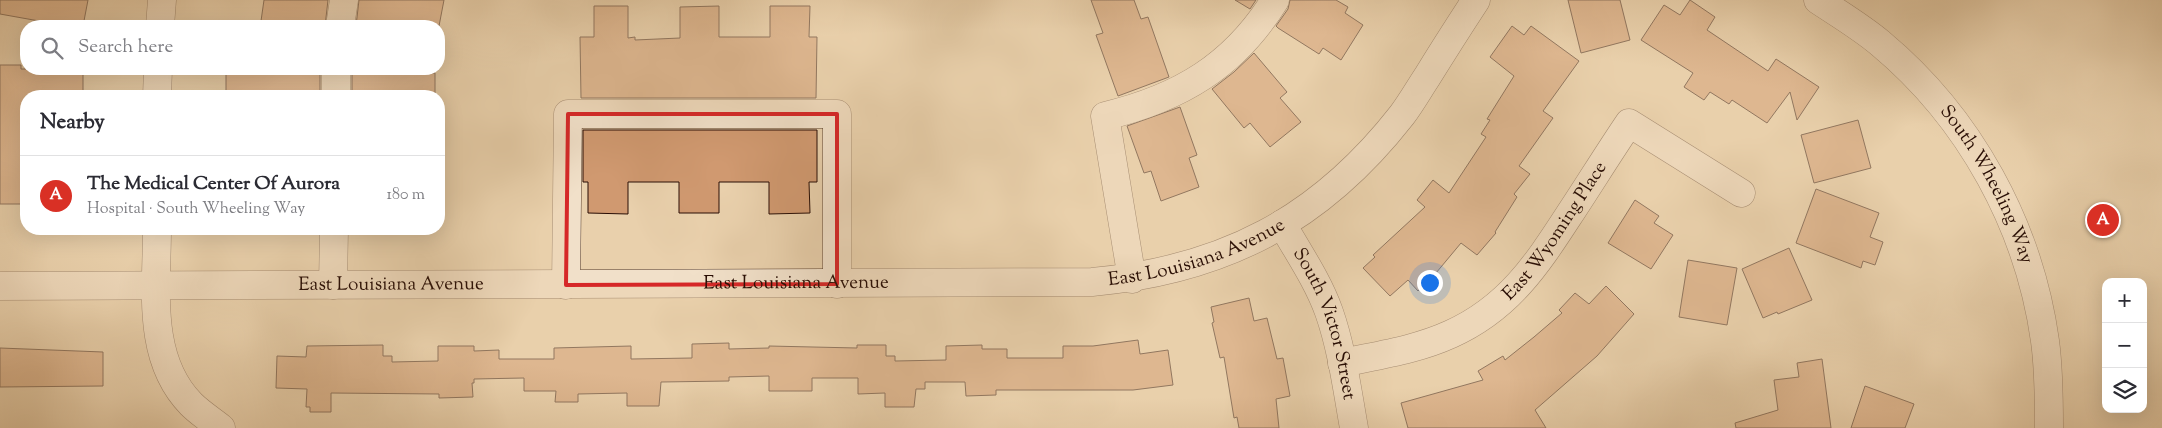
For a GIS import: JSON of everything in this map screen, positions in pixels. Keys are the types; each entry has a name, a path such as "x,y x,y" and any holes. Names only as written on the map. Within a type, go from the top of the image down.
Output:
{"street":[{"path":"160,20 162,0"},
{"path":"341,20 344,0"},
{"path":"1132,279 1105,116 1140,107 1177,92 1212,70 1246,40 1275,0"},
{"name":"East Louisiana Avenue","path":"0,286 837,284 1092,282 1132,279 1177,269 1218,256 1258,238 1313,204 1333,188 1377,146 1404,113 1476,0"},
{"name":"South Wheeling Way","path":"1818,0 1875,39 1920,81 1948,113 1987,171 2022,245 2036,291 2046,353 2049,428"},
{"path":"157,90 158,75"},
{"path":"336,75 336,90"},
{"path":"566,285 568,114 837,114 837,284"},
{"name":"East Wyoming Place","path":"1342,363 1418,347 1452,334 1484,315 1513,292 1538,264 1629,123 1741,193"},
{"name":"South Victor Street","path":"1282,224 1324,302 1342,363 1354,428"},
{"path":"157,235 157,323 162,357 191,404 221,428"},
{"path":"333,286 334,235"}],"highlighted area":[{"path":"568,114 837,114 837,284 566,285"}],"building":[{"path":"0,0 88,0 84,20 34,20 0,14"},
{"path":"264,0 328,0 326,20 261,20"},
{"path":"359,0 444,0 440,20 357,20"},
{"path":"1091,0 1134,0 1141,19 1148,17 1169,77 1118,96 1096,35 1103,33"},
{"path":"1235,0 1256,0 1250,9"},
{"path":"1290,0 1336,0 1348,7 1345,13 1363,25 1341,60 1323,48 1319,54 1276,26 1288,9"},
{"path":"1568,0 1620,0 1630,40 1581,53"},
{"path":"1690,0 1715,17 1707,30 1768,71 1776,59 1819,87 1797,120 1790,92 1767,123 1732,100 1729,104 1710,92 1704,100 1684,87 1693,73 1641,40 1664,5 1680,15"},
{"path":"594,6 628,6 628,38 635,37 635,40 680,38 680,7 719,6 719,37 770,37 770,6 810,6 809,37 817,37 816,98 581,98 580,37 594,37"},
{"path":"1512,26 1524,35 1531,26 1579,61 1543,111 1553,118 1519,166 1530,174 1514,194 1517,197 1496,233 1477,255 1461,243 1418,291 1408,280 1390,296 1363,268 1375,257 1373,255 1425,207 1417,200 1433,180 1449,193 1486,137 1481,134 1490,120 1487,119 1514,76 1490,57"},
{"path":"1254,53 1287,92 1280,98 1301,122 1270,147 1250,123 1244,128 1212,89"},
{"path":"0,65 20,65 20,75 83,75 83,90 20,90 20,204 0,204"},
{"path":"226,75 320,75 320,90 226,90"},
{"path":"352,75 435,75 435,90 352,90"},
{"path":"1180,107 1197,155 1189,158 1199,187 1161,201 1151,171 1144,173 1127,126"},
{"path":"1858,120 1871,168 1814,183 1801,135"},
{"path":"583,130 817,130 817,182 809,182 810,213 769,214 769,182 719,182 719,213 679,213 679,182 628,182 628,214 588,213 588,182 583,182"},
{"path":"1816,189 1879,213 1870,237 1883,242 1875,265 1863,261 1861,268 1796,243"},
{"path":"1635,200 1659,216 1654,223 1673,235 1651,269 1608,243"},
{"path":"1789,248 1812,300 1763,318 1742,269"},
{"path":"1688,260 1737,268 1727,325 1679,317"},
{"path":"1606,286 1634,314 1597,356 1535,410 1546,428 1408,428 1401,403 1483,380 1478,371 1503,356 1505,360 1534,337 1562,313 1559,310 1575,293 1589,304"},
{"path":"1249,298 1254,321 1267,318 1277,359 1283,358 1290,396 1276,399 1279,428 1239,428 1237,417 1234,418 1224,357 1220,358 1212,323 1214,322 1211,307"},
{"path":"1138,340 1140,354 1168,350 1173,385 1133,390 996,390 996,395 966,396 965,382 925,382 925,389 916,389 914,407 885,407 885,393 858,394 858,378 812,378 812,391 769,391 769,376 729,377 729,381 661,382 659,406 627,406 627,393 578,394 578,402 555,402 556,391 524,391 524,378 474,379 474,383 472,383 473,397 439,398 439,394 331,393 331,412 310,412 310,407 306,407 307,389 276,388 277,356 306,357 307,346 383,345 383,356 392,356 392,362 438,361 438,346 474,346 474,351 499,350 499,359 554,359 554,348 631,346 631,359 692,358 692,344 729,343 729,349 769,348 769,346 857,348 857,345 886,345 886,356 895,356 895,361 946,360 946,346 982,345 982,349 1007,349 1007,358 1063,358 1063,346 1093,346"},
{"path":"0,348 103,352 103,386 0,387"},
{"path":"1822,359 1831,428 1736,428 1735,423 1778,410 1774,380 1799,377 1797,363"},
{"path":"1865,386 1914,404 1905,428 1851,428"}],"place":[{"name":"The Medical Center Of Aurora","path":"2103,220"}]}
